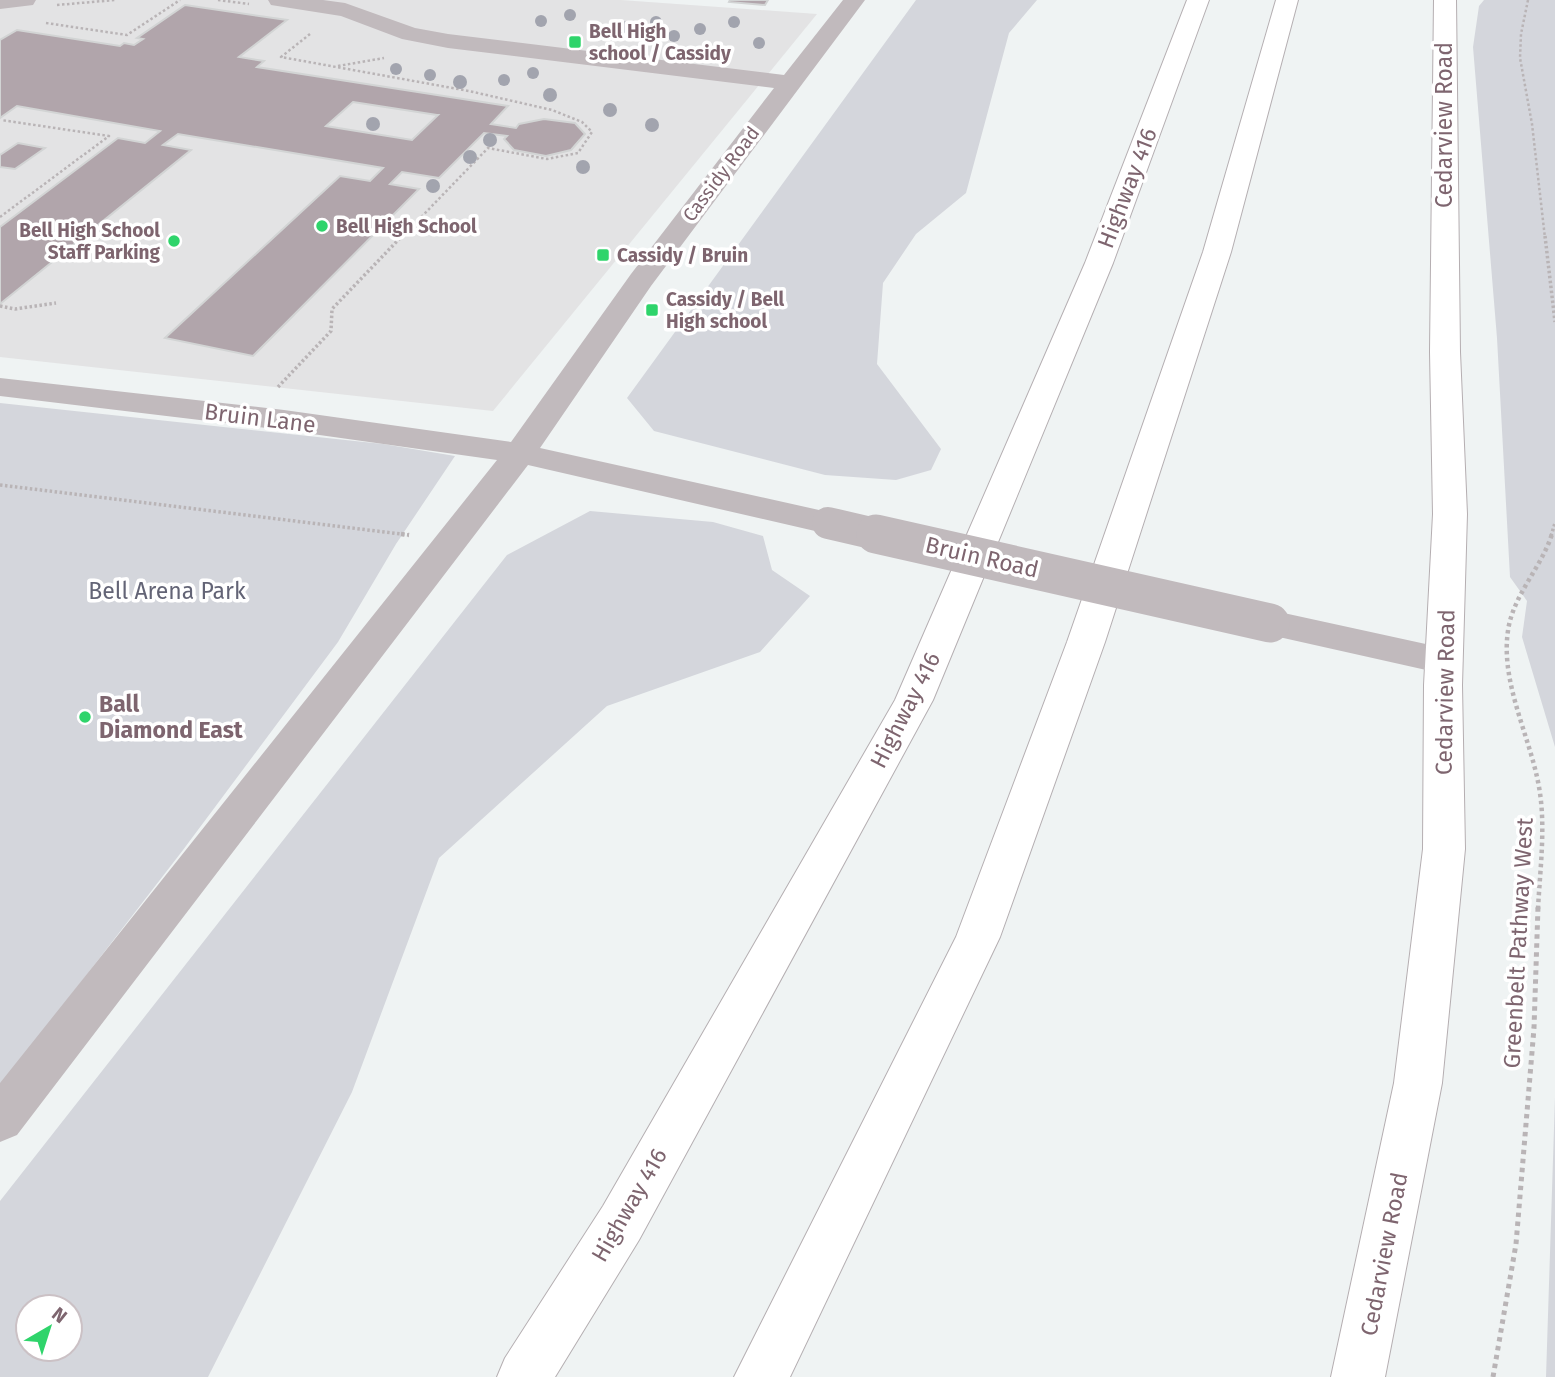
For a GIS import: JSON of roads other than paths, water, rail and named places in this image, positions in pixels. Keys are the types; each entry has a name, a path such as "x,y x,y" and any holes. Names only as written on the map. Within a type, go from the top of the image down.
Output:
{"main road":[{"name":"Highway 416","path":"524,1377 621,1223 914,700 1099,263 1198,0"},
{"path":"761,1377 978,937 1087,642 1217,251 1287,0"},
{"name":"Cedarview Road","path":"1358,1377 1418,1083 1444,849 1444,661 1450,514 1444,311 1445,0"}],"street":[{"path":"0,2 24,0"},
{"path":"279,0 345,10 410,34 447,41 790,83"},
{"name":"Cassidy Road","path":"0,1120 520,453 641,280 854,0"},
{"name":"Bruin Lane","path":"0,387 284,420 520,453"},
{"name":"Bruin Road","path":"520,453 1444,661"}],"place":[{"name":"Bell High school / Cassidy","path":"575,42"},
{"name":"Bell High School","path":"322,226"},
{"name":"Bell High School Staff Parking","path":"174,241"},
{"name":"Cassidy / Bruin","path":"603,255"},
{"name":"Cassidy / Bell High school","path":"652,310"},
{"name":"Ball Diamond East","path":"85,717"}],"park label":[{"name":"Bell Arena Park","path":"167,591"}]}
